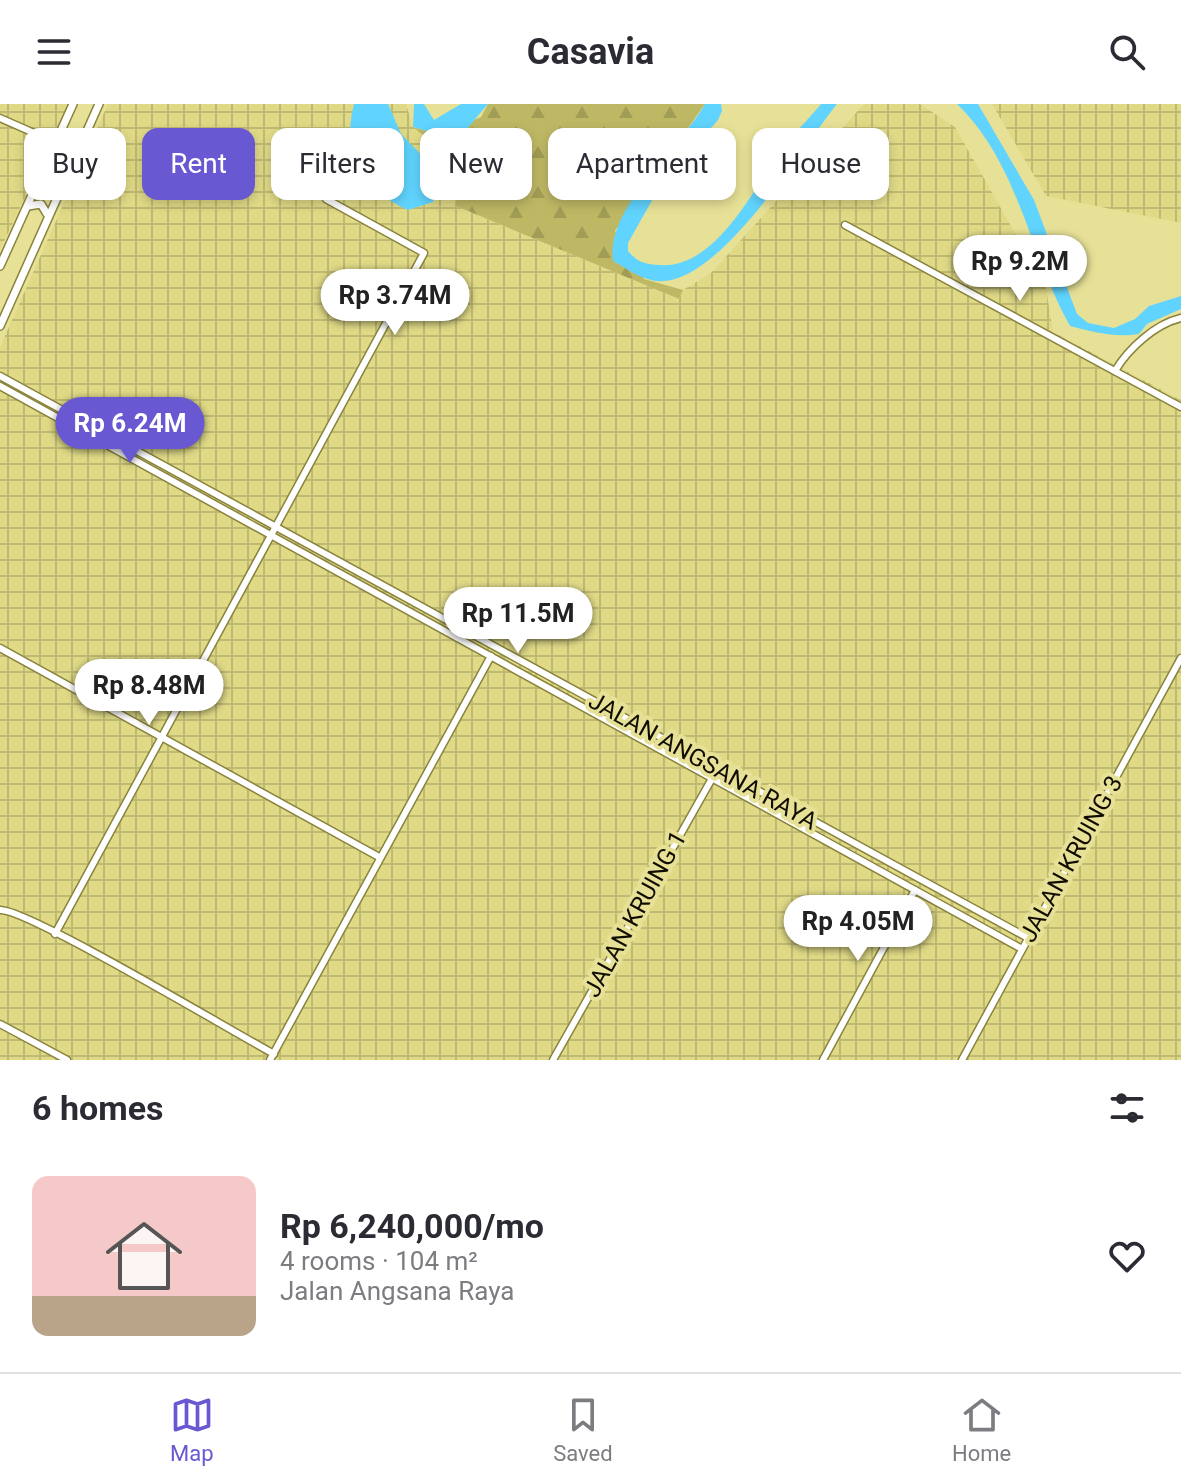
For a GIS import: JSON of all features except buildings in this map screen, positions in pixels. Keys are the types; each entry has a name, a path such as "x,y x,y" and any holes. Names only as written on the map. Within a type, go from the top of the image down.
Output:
{"street":[{"path":"62,128 73,104"},
{"path":"88,128 99,104"},
{"path":"0,118 24,129"},
{"path":"0,266 30,200"},
{"path":"0,326 55,200"},
{"path":"55,934 424,253 328,200"},
{"path":"26,208 41,204 47,217"},
{"path":"845,225 1181,407"},
{"path":"1115,371 1128,350 1162,324 1181,318"},
{"name":"JALAN ANGSANA RAYA","path":"0,376 1028,938"},
{"name":"JALAN ANGSANA RAYA","path":"0,386 1022,949"},
{"path":"0,648 379,857"},
{"path":"0,910 11,911 55,934 272,1057 496,648"},
{"name":"JALAN KRUING 3","path":"962,1060 1181,658"},
{"name":"JALAN KRUING 1","path":"553,1060 717,769"},
{"path":"823,1060 920,879"},
{"path":"0,1024 67,1060"}],"shaded area":[{"path":"0,104 69,104 58,128 24,128 24,199 0,250"},
{"path":"108,104 406,104 413,127 420,133 420,200 455,200 456,206 679,299 683,290 711,273 777,200 889,200 889,128 842,128 864,104 920,104 955,127 1046,288 1053,332 1181,400 1181,1060 0,1060 0,347 65,200 126,200 126,128 97,128"},
{"path":"992,104 1181,104 1181,223 1046,196"}],"green space":[{"path":"488,104 705,104 688,128 548,128 548,200 637,200 615,231 644,279 683,290 679,299 456,206 455,200 532,200 532,128 456,128 481,117"}],"water":[{"path":"354,104 388,104 398,128 351,128"},
{"path":"414,104 424,104 434,120 461,104 488,104 468,128 413,127"},
{"path":"705,104 721,104 722,111 711,128 687,128"},
{"path":"821,104 837,104 819,128 800,128"},
{"path":"957,104 978,104 1034,200 1077,314 1088,323 1114,328 1135,319 1149,306 1181,296 1181,309 1147,324 1139,334 1113,335 1070,326 1009,181 978,128"},
{"path":"404,137 420,154 420,200 434,200 408,210 392,201 404,200"},
{"path":"752,195 752,200 765,200 711,258 687,274 664,281 643,278 613,261 614,241 631,200 652,200 628,243 628,251 635,258 650,264 679,263 713,243"}],"waterway":[{"path":"1035,218 1064,298"}]}
